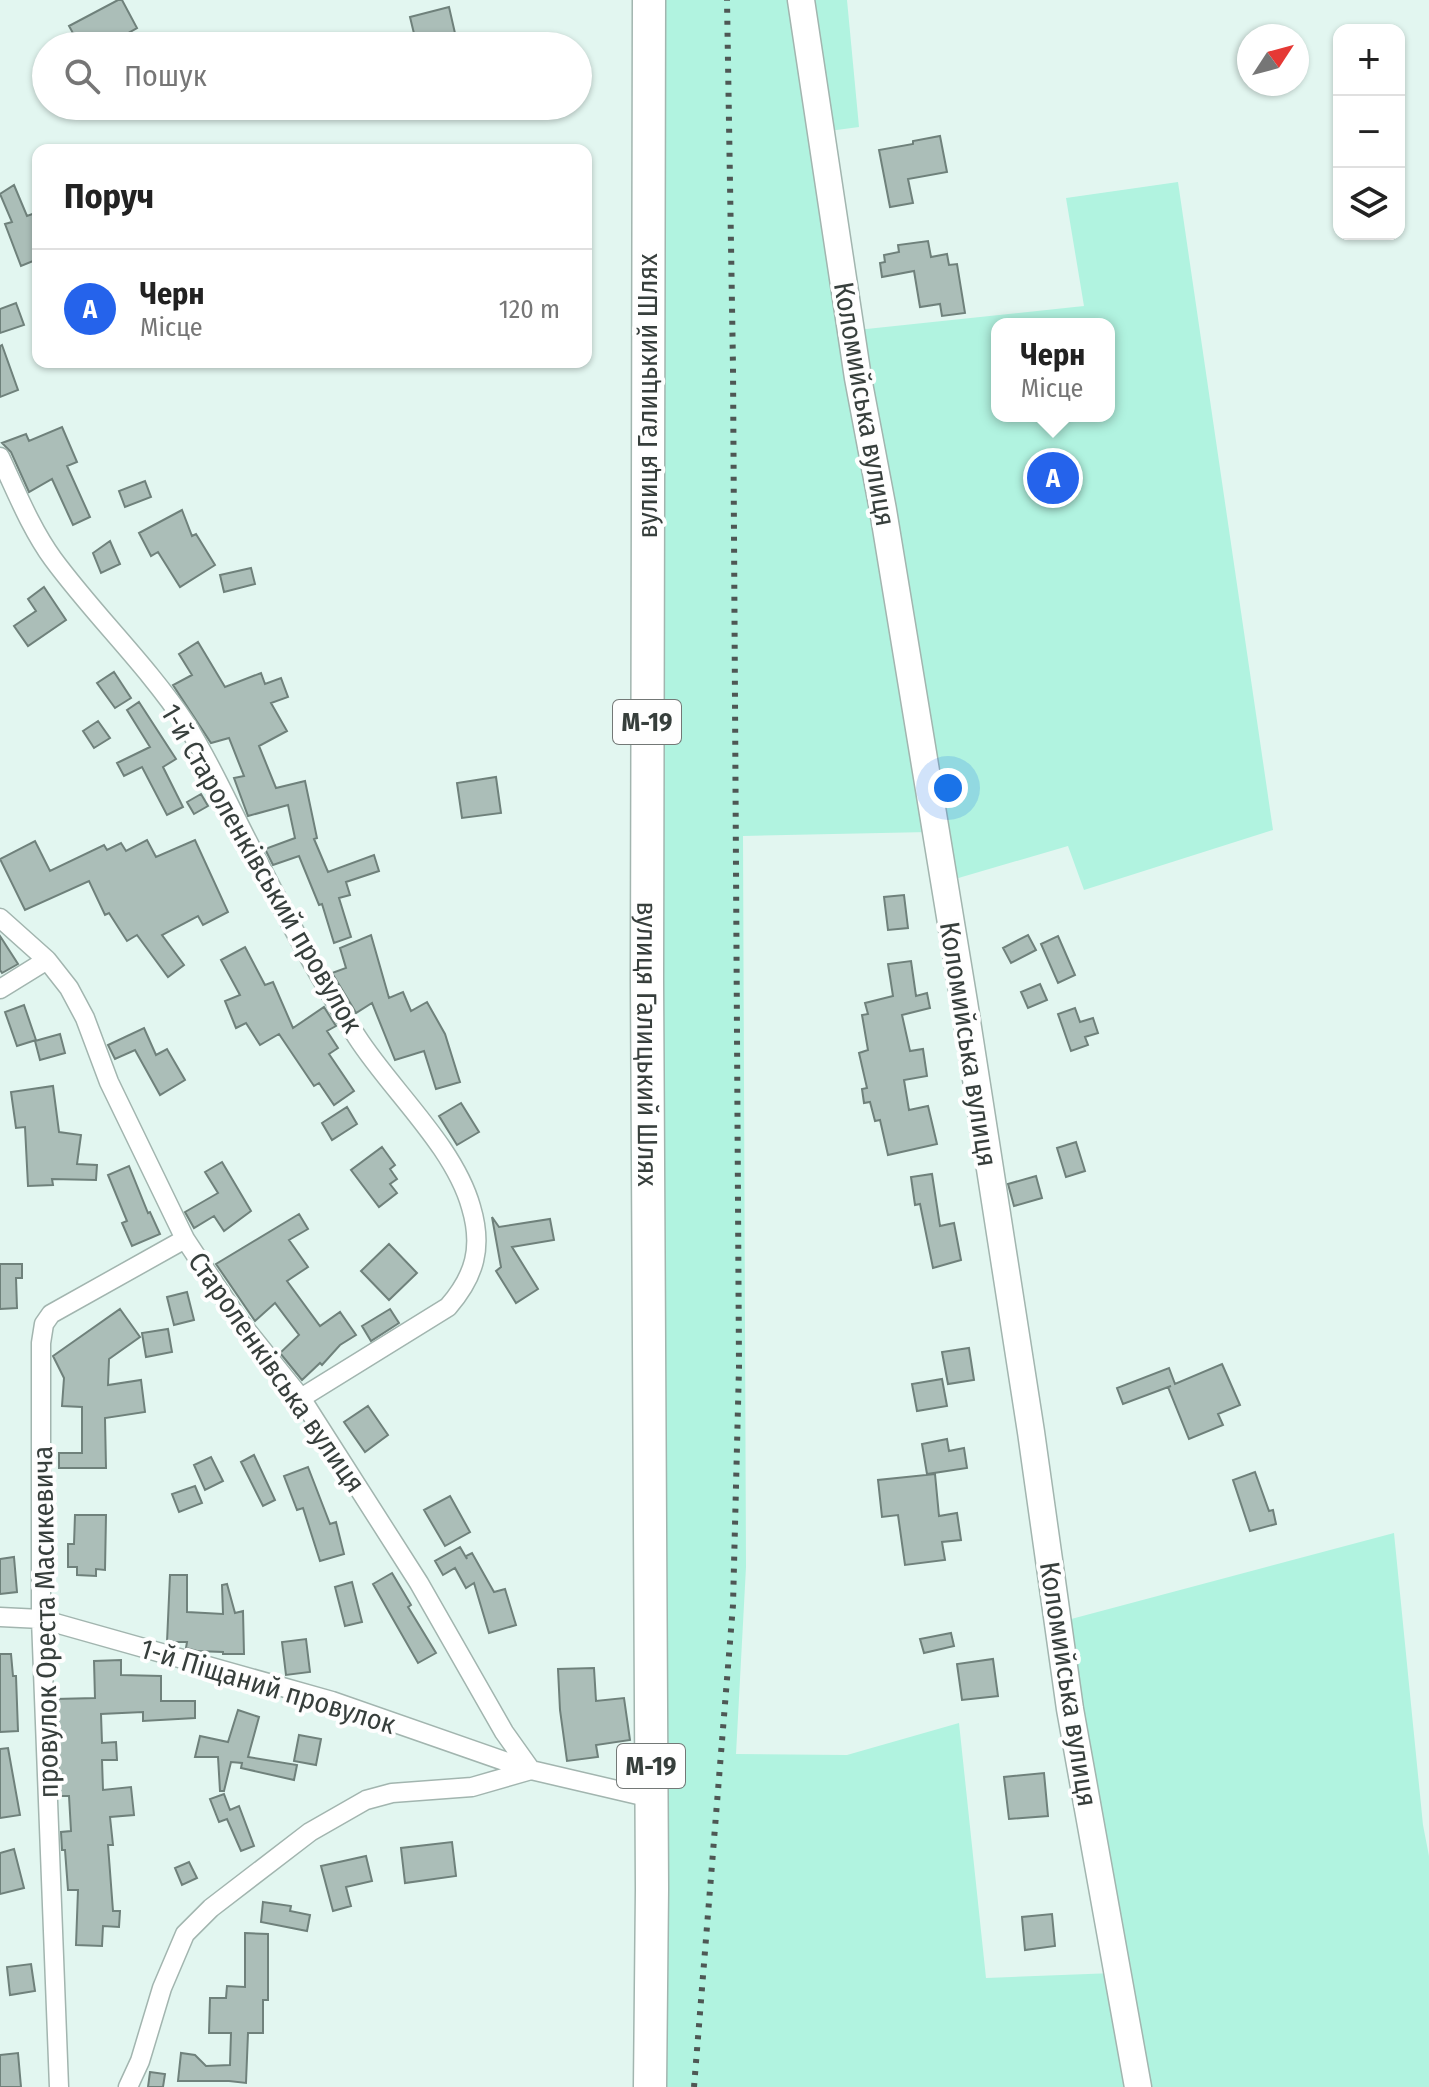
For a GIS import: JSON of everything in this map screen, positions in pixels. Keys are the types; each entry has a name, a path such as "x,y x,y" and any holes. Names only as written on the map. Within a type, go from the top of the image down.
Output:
{"highway":[{"name":"вулиця Галицький Шлях","path":"649,0 647,841 650,2087"}],"street":[{"name":"Коломийська вулиця","path":"801,0 858,378 883,510 964,1002 1031,1432 1070,1709 1138,2087"},
{"name":"1-й Староленківський провулок","path":"0,457 51,556 186,725 327,991 359,1041 453,1166 471,1204 476,1246 474,1270 464,1289 448,1307 301,1398"},
{"name":"Староленківська вулиця","path":"0,918 47,960 69,988 85,1018 109,1082 185,1239 240,1322 301,1398 419,1583 504,1732 531,1770"},
{"path":"0,989 47,960"},
{"name":"провулок Ореста Масикевича","path":"59,2087 41,1619 41,1343 44,1324 51,1314 185,1239"},
{"name":"1-й Піщаний провулок","path":"0,1617 41,1619 332,1701 531,1770 651,1798"},
{"path":"128,2087 140,2061 162,1988 185,1934 241,1884 310,1832 366,1800 392,1793 472,1787 531,1770"}],"green space":[{"path":"642,0 847,0 859,127 829,131 857,330 1084,306 1066,198 1178,182 1273,830 1084,890 1068,846 938,884 929,832 743,836 746,1567 736,1754 847,1755 959,1723 986,1978 1114,1973 1060,1622 1394,1533 1423,1825 1429,1856 1429,2087 640,2087"}],"building":[{"path":"122,0 137,28 130,32 72,32 69,26"},
{"path":"449,7 455,32 414,32 410,17"},
{"path":"940,136 947,172 908,179 913,203 890,207 879,150"},
{"path":"14,185 27,216 32,214 32,261 21,266 5,224 12,222 0,194"},
{"path":"928,241 931,257 947,254 949,265 957,264 965,313 942,316 940,304 920,307 914,271 882,277 880,263 885,262 884,255 899,252 898,245"},
{"path":"16,303 24,325 0,333 0,309"},
{"path":"0,346 18,390 0,397"},
{"path":"62,427 77,462 67,466 90,517 73,525 52,479 29,492 11,452 2,443 26,434 29,441"},
{"path":"145,481 151,497 125,507 119,491"},
{"path":"182,510 192,536 196,534 215,565 180,587 158,552 151,556 139,533"},
{"path":"110,541 120,564 101,573 93,553"},
{"path":"251,568 255,584 224,592 220,575"},
{"path":"44,587 66,620 28,646 14,626 36,611 28,599"},
{"path":"198,642 225,687 261,673 265,684 281,678 288,697 271,703 287,731 259,746 276,788 305,781 317,838 314,839 328,872 374,855 379,871 346,882 350,895 339,898 351,937 334,943 322,904 319,905 299,856 273,865 265,849 295,838 288,805 248,816 234,778 244,776 229,738 211,743 173,685 192,675 179,654"},
{"path":"114,672 131,698 115,708 97,683"},
{"path":"139,702 176,759 163,767 183,807 167,815 142,767 124,776 117,763 150,747 127,710"},
{"path":"98,721 110,738 94,748 83,731"},
{"path":"496,777 501,813 462,818 457,783"},
{"path":"201,794 208,806 194,814 187,802"},
{"path":"147,840 156,857 195,840 228,912 203,925 198,916 162,935 184,965 168,977 137,935 127,941 109,913 105,915 89,881 25,910 0,859 35,841 50,871 104,845 107,850 121,843 126,851"},
{"path":"904,895 908,928 888,930 884,897"},
{"path":"371,935 389,998 403,992 411,1011 427,1002 445,1034 460,1082 436,1089 424,1051 395,1060 372,1003 356,1013 332,973 346,968 340,948"},
{"path":"1028,935 1036,950 1011,963 1003,948"},
{"path":"0,936 18,964 2,973 0,970"},
{"path":"1058,936 1075,975 1058,983 1041,944"},
{"path":"245,947 265,985 273,982 293,1028 324,1007 336,1026 327,1031 338,1048 329,1054 354,1091 334,1105 319,1083 314,1086 279,1034 260,1045 246,1023 236,1028 225,1001 240,995 221,960"},
{"path":"911,961 916,996 927,993 930,1008 902,1015 910,1051 923,1049 927,1076 904,1080 909,1110 928,1106 937,1144 888,1155 880,1120 875,1121 870,1102 864,1103 862,1089 867,1088 859,1053 868,1050 862,1015 868,1014 865,1003 893,996 888,964"},
{"path":"1040,984 1047,1000 1028,1008 1021,992"},
{"path":"24,1005 36,1040 17,1046 5,1012"},
{"path":"1075,1008 1080,1022 1093,1018 1098,1033 1085,1037 1088,1045 1071,1051 1058,1014"},
{"path":"144,1028 156,1055 167,1049 185,1080 160,1095 135,1050 115,1059 108,1045"},
{"path":"60,1034 65,1053 40,1060 35,1041"},
{"path":"53,1086 59,1132 81,1135 77,1164 97,1165 96,1180 52,1179 53,1185 28,1186 25,1127 16,1128 11,1092"},
{"path":"461,1103 479,1132 457,1145 439,1116"},
{"path":"347,1107 357,1124 332,1140 322,1123"},
{"path":"1076,1142 1085,1171 1066,1177 1057,1148"},
{"path":"382,1147 395,1165 390,1169 397,1179 390,1184 397,1193 379,1207 351,1170"},
{"path":"222,1162 251,1211 224,1231 214,1216 194,1228 185,1212 218,1193 205,1172"},
{"path":"129,1166 160,1234 132,1246 122,1223 127,1221 108,1175"},
{"path":"932,1174 940,1226 954,1223 961,1260 933,1268 920,1204 915,1205 911,1177"},
{"path":"1036,1176 1042,1198 1014,1206 1008,1184"},
{"path":"299,1214 308,1229 289,1240 308,1267 287,1281 320,1326 340,1312 356,1335 340,1345 322,1365 320,1363 302,1380 280,1353 299,1335 275,1303 255,1321 216,1264"},
{"path":"492,1217 499,1227 550,1219 554,1240 512,1247 538,1289 516,1303 496,1271 501,1267"},
{"path":"389,1244 417,1273 389,1300 361,1271"},
{"path":"0,1264 22,1264 22,1278 16,1278 17,1308 0,1309"},
{"path":"187,1292 194,1320 174,1325 167,1297"},
{"path":"120,1309 140,1337 109,1359 108,1385 141,1380 145,1412 105,1418 106,1468 59,1468 59,1453 82,1453 82,1407 62,1406 64,1378 53,1356"},
{"path":"390,1309 399,1323 371,1341 362,1326"},
{"path":"168,1329 172,1352 146,1357 142,1333"},
{"path":"969,1348 974,1380 948,1384 942,1352"},
{"path":"1222,1364 1240,1405 1218,1414 1223,1425 1189,1439 1168,1387 1123,1404 1117,1388 1169,1368 1175,1384"},
{"path":"942,1379 947,1406 917,1411 912,1384"},
{"path":"368,1406 388,1435 365,1452 344,1422"},
{"path":"947,1439 949,1451 964,1448 967,1468 927,1474 922,1444"},
{"path":"254,1455 275,1500 263,1506 241,1462"},
{"path":"211,1457 223,1481 205,1490 194,1465"},
{"path":"308,1467 330,1524 336,1522 344,1554 320,1561 303,1508 297,1510 284,1476"},
{"path":"1255,1472 1269,1511 1273,1510 1276,1524 1250,1531 1233,1480"},
{"path":"935,1474 939,1516 957,1513 961,1540 942,1542 945,1560 905,1565 898,1515 882,1517 878,1480"},
{"path":"195,1486 202,1503 179,1512 172,1494"},
{"path":"450,1496 470,1532 445,1546 424,1510"},
{"path":"75,1515 106,1515 105,1570 96,1569 96,1576 77,1575 77,1567 68,1567 68,1544 74,1544"},
{"path":"460,1547 467,1559 466,1556 472,1553 494,1592 505,1589 516,1625 489,1633 474,1583 466,1588 455,1568 443,1575 435,1561"},
{"path":"14,1557 17,1592 0,1594 0,1559"},
{"path":"392,1573 436,1653 418,1663 373,1584"},
{"path":"170,1575 187,1575 187,1612 223,1614 222,1585 227,1584 235,1613 243,1611 244,1654 197,1651 186,1648 187,1642 167,1642"},
{"path":"352,1582 362,1622 345,1626 335,1587"},
{"path":"951,1633 954,1646 924,1653 920,1639"},
{"path":"306,1639 310,1672 286,1675 282,1642"},
{"path":"0,1654 11,1654 13,1676 16,1676 18,1731 0,1732"},
{"path":"993,1659 998,1696 962,1700 957,1664"},
{"path":"121,1660 121,1675 161,1676 161,1701 195,1701 195,1718 143,1721 143,1712 101,1714 102,1743 116,1742 117,1760 102,1760 103,1790 131,1787 134,1815 110,1817 113,1845 108,1845 113,1911 120,1911 119,1927 103,1926 102,1946 76,1945 78,1890 68,1890 65,1850 62,1850 61,1832 71,1831 69,1796 60,1796 56,1699 95,1698 94,1661"},
{"path":"594,1668 596,1701 624,1698 630,1740 596,1745 598,1757 567,1761 558,1669"},
{"path":"238,1710 259,1717 248,1757 297,1765 294,1780 241,1768 242,1763 231,1762 224,1791 220,1791 218,1757 195,1757 200,1736 228,1742"},
{"path":"299,1735 321,1739 316,1765 294,1761"},
{"path":"8,1748 20,1815 0,1818 0,1749"},
{"path":"1044,1773 1048,1816 1009,1819 1004,1777"},
{"path":"224,1794 230,1810 239,1806 254,1846 241,1851 227,1819 219,1822 210,1799"},
{"path":"452,1842 456,1876 405,1883 401,1848"},
{"path":"14,1849 24,1888 0,1894 0,1853"},
{"path":"366,1856 372,1881 346,1887 351,1906 333,1911 321,1866"},
{"path":"189,1862 197,1878 182,1885 175,1868"},
{"path":"263,1902 291,1906 290,1911 310,1915 307,1931 261,1922"},
{"path":"1052,1914 1055,1946 1025,1950 1022,1917"},
{"path":"245,1933 268,1934 268,2000 263,2000 263,2033 248,2033 246,2083 178,2081 181,2053 195,2055 206,2066 230,2065 231,2033 209,2033 210,1998 226,1998 227,1986 245,1987"},
{"path":"31,1964 35,1991 10,1995 7,1967"},
{"path":"18,2053 21,2087 0,2087 0,2055"},
{"path":"150,2072 165,2074 163,2087 148,2087"}],"railway":[{"path":"694,2087 733,1605 739,1367 733,367 727,0"}],"place":[{"name":"Черн","path":"1053,478"}]}
